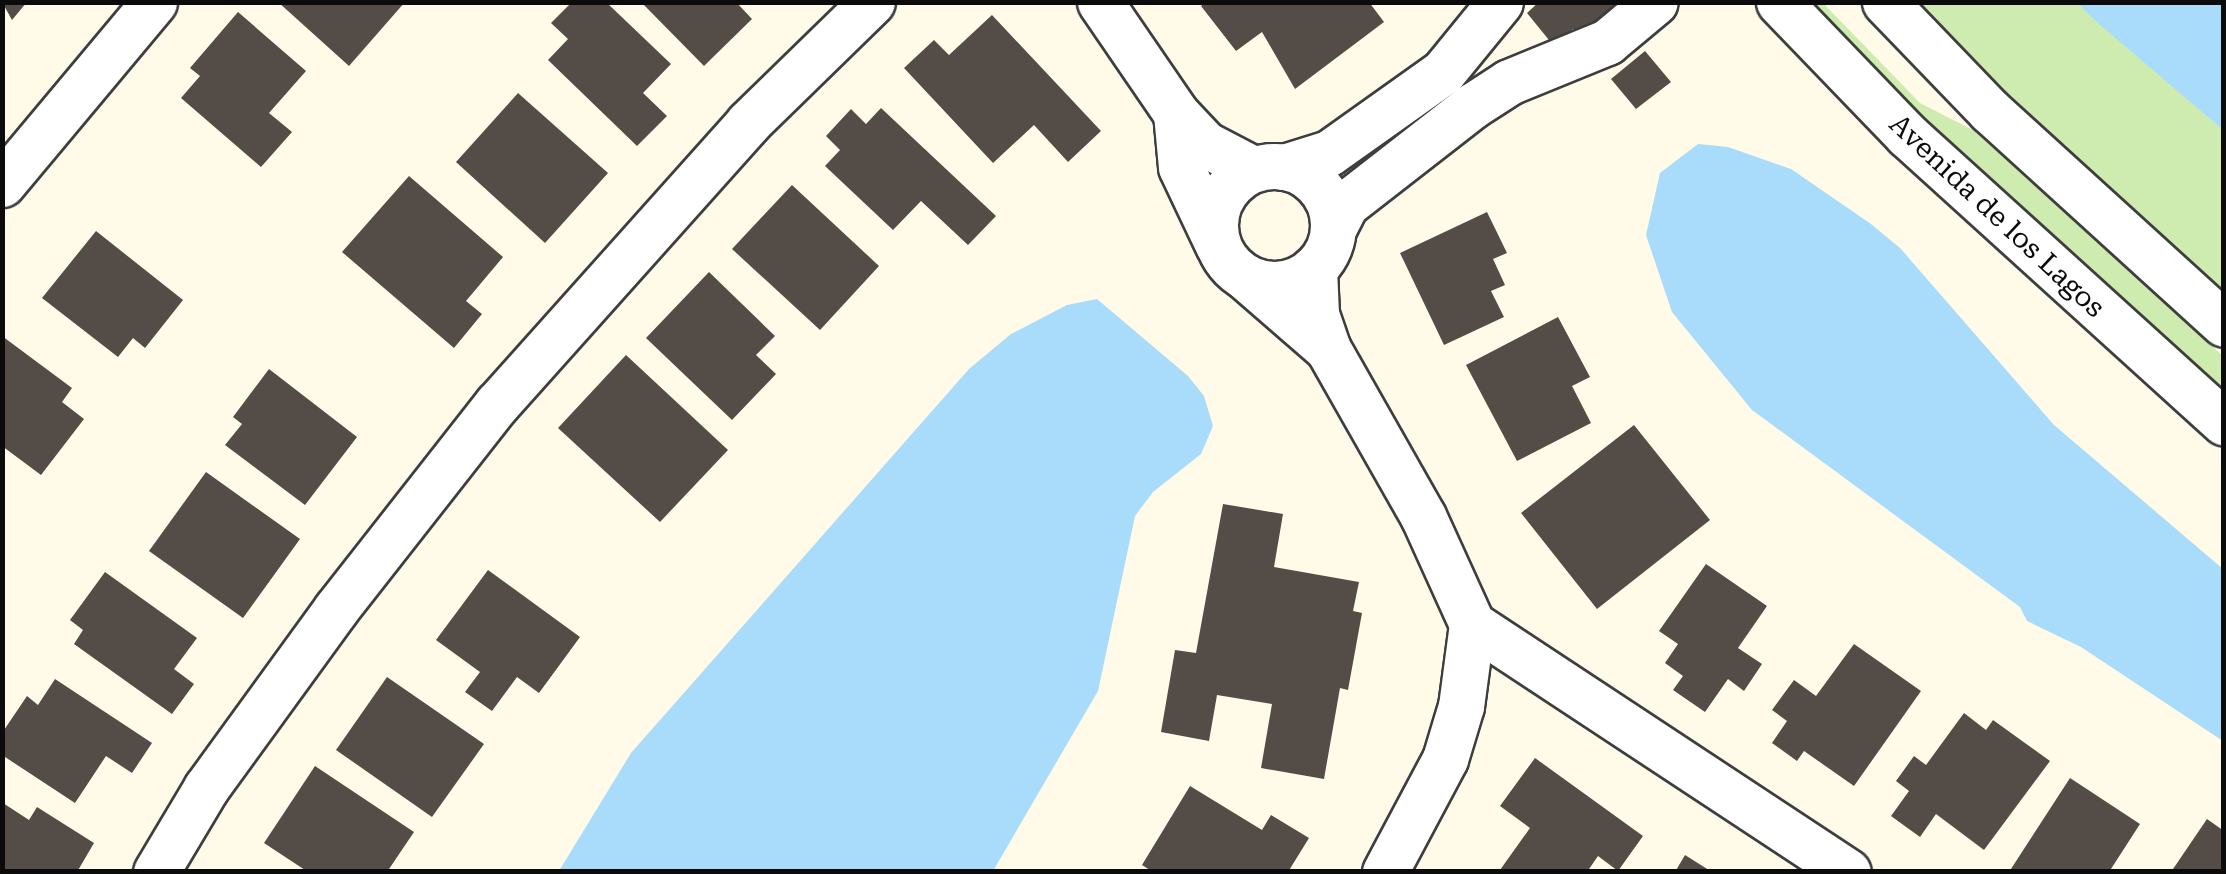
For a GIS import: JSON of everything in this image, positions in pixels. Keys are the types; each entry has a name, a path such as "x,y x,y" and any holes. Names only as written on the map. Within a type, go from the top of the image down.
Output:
{"street":[{"path":"2,184 154,2"},
{"path":"156,872 206,788 325,624 497,404 748,123 872,2"},
{"path":"1100,2 1176,114 1205,144 1269,168 1300,172 1326,196 1316,314 1328,349 1423,516 1472,624 1461,706 1445,760 1385,872"},
{"path":"1500,2 1443,72 1328,153 1269,168 1224,193 1215,230 1232,262 1281,283 1324,249 1346,204 1472,106 1509,82 1607,42 1655,2"},
{"name":"Avenida de los Lagos","path":"1779,2 1907,135 2224,422"},
{"path":"1885,2 1990,111 2224,324"},
{"path":"1176,114 1181,167 1232,262 1328,349"},
{"path":"1472,624 1848,872"}],"green space":[{"path":"1806,3 1823,3 1920,103 1973,130 2223,356 2223,398 1937,145"},
{"path":"1920,3 2077,3 2223,130 2223,294 1987,75"}],"water":[{"path":"2077,3 2223,3 2223,130 2099,24"},
{"path":"1698,144 1728,147 1791,169 1871,224 1900,248 2054,425 2223,569 2223,741 2081,647 2027,621 2020,607 1752,410 1672,312 1646,235 1660,173"},
{"path":"1097,299 1188,376 1204,396 1213,426 1201,454 1153,492 1135,516 1098,691 993,871 559,871 631,753 969,369 1011,334 1067,305"}],"building":[{"path":"2,2 27,2 12,20"},
{"path":"278,2 405,2 349,66"},
{"path":"572,2 606,2 671,64 643,93 667,116 637,146 548,60 568,39 551,23"},
{"path":"641,2 736,2 752,19 704,66"},
{"path":"1206,2 1369,2 1384,22 1295,89 1262,32 1236,51 1201,6"},
{"path":"1539,2 1618,2 1637,26 1597,59 1573,29 1553,45 1527,13"},
{"path":"238,12 306,71 269,113 292,132 261,167 181,98 200,76 190,68"},
{"path":"992,15 1101,131 1068,162 1034,125 993,163 904,68 934,40 949,55"},
{"path":"1645,51 1671,82 1636,109 1611,79"},
{"path":"518,93 608,173 545,243 456,162"},
{"path":"881,108 996,216 968,245 921,201 893,230 825,166 840,150 826,136 851,109 866,124"},
{"path":"409,176 503,257 466,301 482,314 454,348 342,252"},
{"path":"792,185 879,266 820,330 732,249"},
{"path":"1487,212 1507,253 1493,259 1505,285 1491,291 1504,317 1444,345 1400,253"},
{"path":"96,231 183,300 145,348 133,338 118,357 42,298"},
{"path":"709,272 775,336 756,355 776,374 732,420 646,338"},
{"path":"1558,317 1590,377 1572,386 1591,423 1517,461 1466,365"},
{"path":"2,336 72,388 62,402 84,419 41,475 2,446"},
{"path":"626,355 728,450 660,522 558,428"},
{"path":"269,369 357,437 305,505 225,445 242,424 233,417"},
{"path":"1634,425 1710,520 1597,609 1521,513"},
{"path":"206,472 300,539 243,618 149,551"},
{"path":"1223,504 1283,514 1274,567 1359,582 1353,611 1362,613 1348,690 1340,688 1324,779 1261,768 1272,704 1217,695 1209,741 1161,732 1175,650 1196,653"},
{"path":"1706,564 1767,606 1738,648 1762,664 1744,691 1728,679 1705,712 1673,690 1683,676 1665,663 1678,644 1659,631"},
{"path":"488,570 580,637 539,693 517,677 492,711 465,692 480,672 436,640"},
{"path":"105,572 197,638 174,669 194,684 172,714 74,644 83,630 70,620"},
{"path":"1854,644 1921,691 1854,786 1804,751 1797,761 1772,743 1787,721 1772,710 1794,680 1816,696"},
{"path":"387,677 484,744 432,817 336,750"},
{"path":"55,679 152,743 132,773 106,756 75,803 2,755 2,733 27,696 38,705"},
{"path":"1964,713 1986,730 1993,720 2050,761 1984,850 1936,814 1920,837 1891,816 1909,791 1896,781 1914,756 1926,765"},
{"path":"1535,758 1643,836 1618,871 1598,856 1587,872 1500,870 1530,828 1500,806"},
{"path":"315,766 414,832 387,872 308,872 264,843"},
{"path":"2070,778 2140,824 2109,872 2009,872"},
{"path":"1190,786 1262,830 1271,815 1309,838 1288,872 1153,872 1142,865"},
{"path":"3,803 29,820 37,807 94,843 77,872 3,872"},
{"path":"2207,819 2224,831 2224,872 2171,872"},
{"path":"1685,855 1712,872 1675,872"}]}
